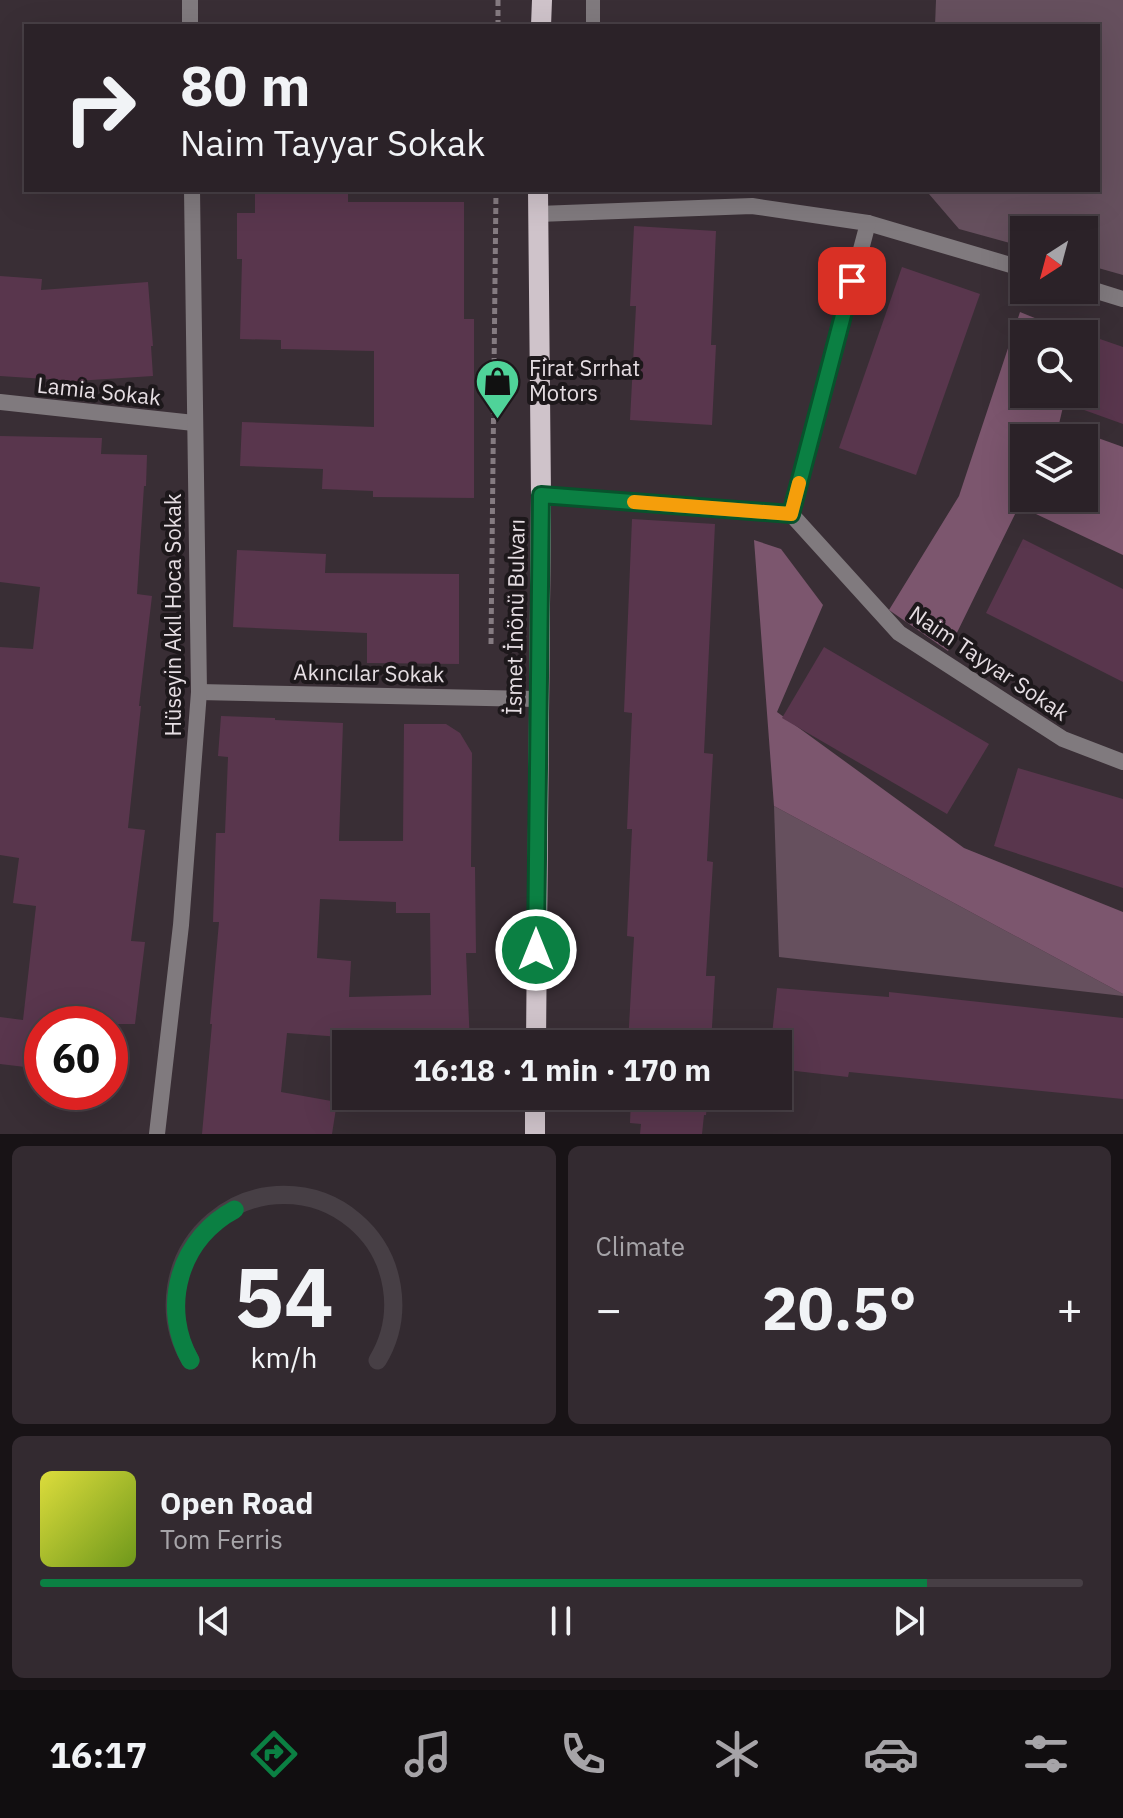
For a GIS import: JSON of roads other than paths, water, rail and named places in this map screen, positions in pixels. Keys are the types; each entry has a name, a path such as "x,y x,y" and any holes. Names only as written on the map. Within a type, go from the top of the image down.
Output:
{"main road":[{"path":"541,24 542,0"},
{"name":"İsmet İnönü Bulvarı","path":"536,1030 541,495 538,192"},
{"path":"535,1110 535,1134"}],"street":[{"path":"190,0 190,24"},
{"name":"Hüseyin Akıl Hoca Sokak","path":"157,1134 181,925 199,692 192,192"},
{"path":"538,214 752,206 868,223 1010,265"},
{"path":"541,495 791,514 868,223"},
{"path":"1098,291 1123,299"},
{"name":"Lamia Sokak","path":"0,402 194,423"},
{"name":"Naim Tayyar Sokak","path":"791,514 899,633 1063,739 1123,762"},
{"name":"Akıncılar Sokak","path":"199,692 538,699"}],"lane":[{"path":"593,0 593,24"}],"place":[{"name":"Firat Srrhat Motors","path":"498,420"}]}
